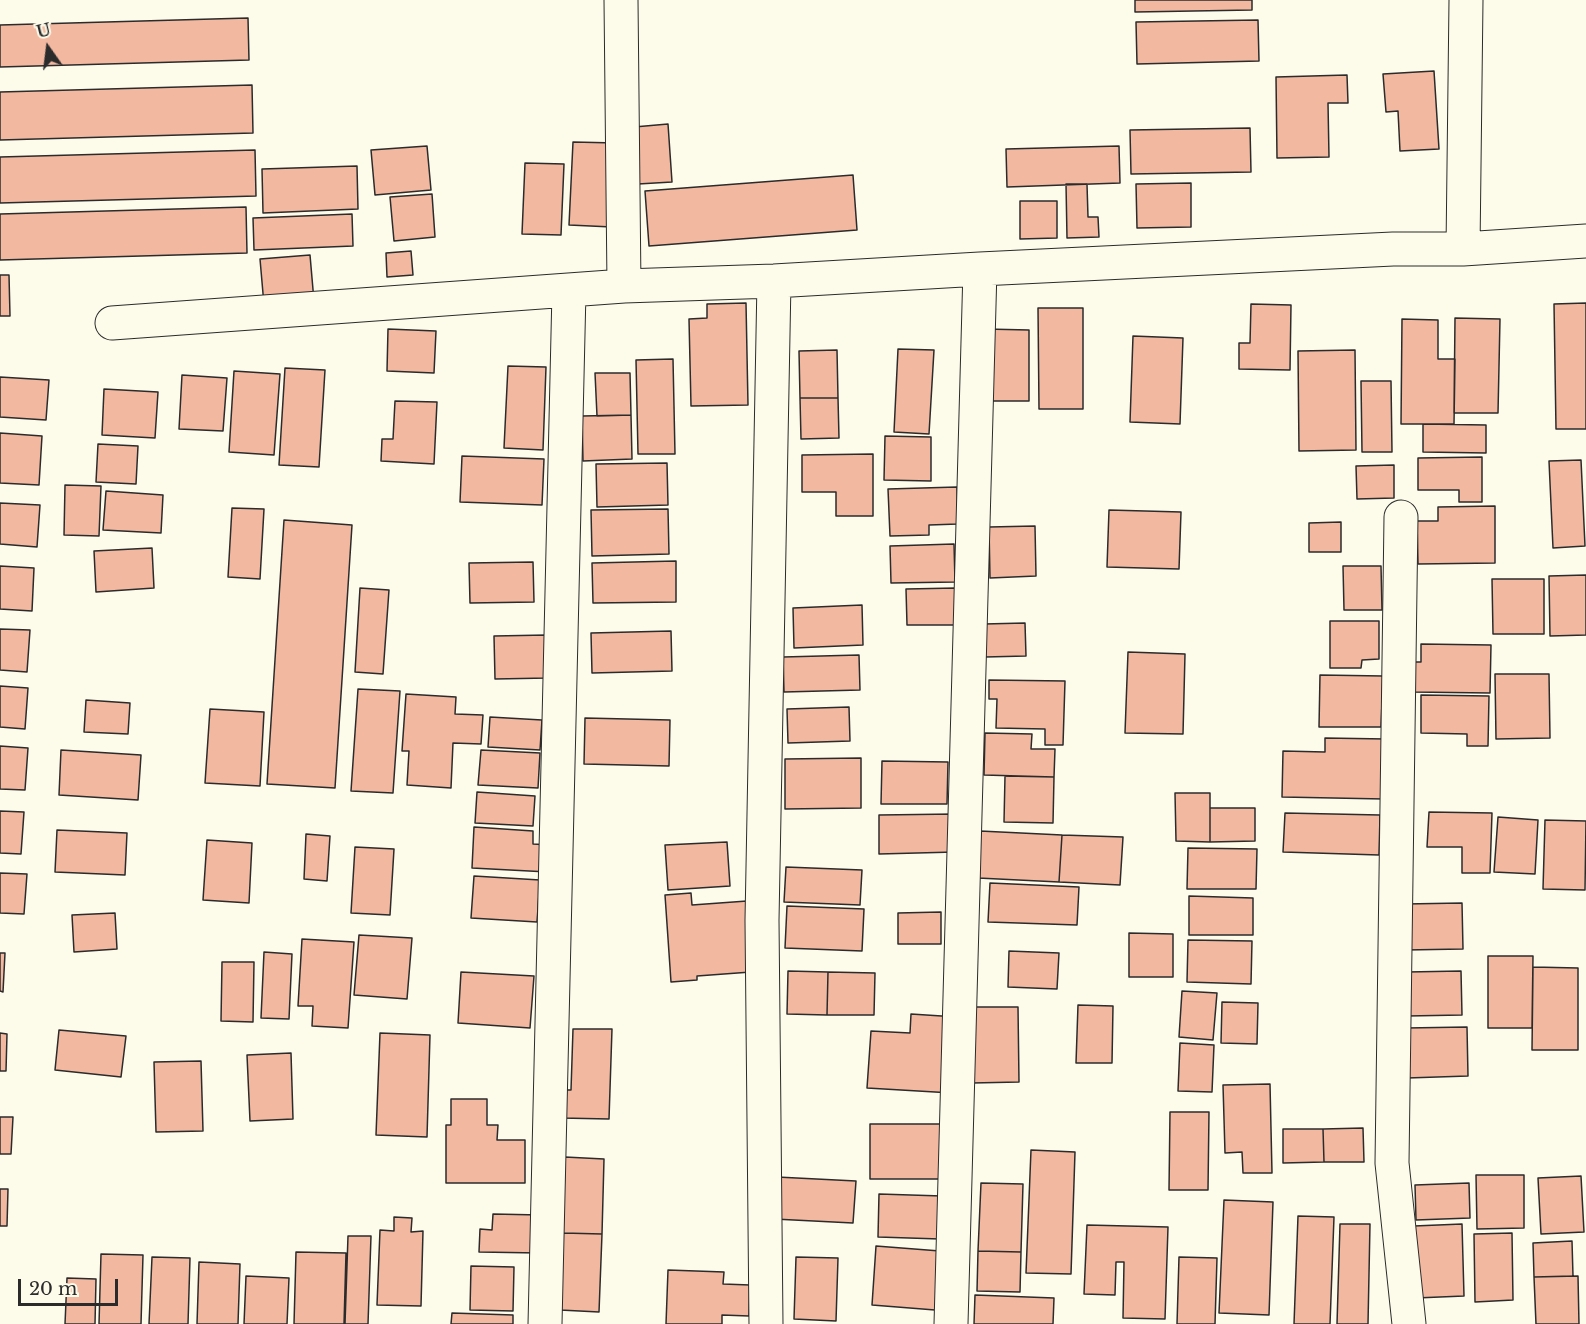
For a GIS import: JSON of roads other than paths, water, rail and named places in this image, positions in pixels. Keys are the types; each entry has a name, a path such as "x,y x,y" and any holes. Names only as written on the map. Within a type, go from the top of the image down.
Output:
{"street":[{"path":"621,0 624,286"},
{"path":"1463,249 1466,0"},
{"path":"112,323 624,286 774,281 1381,249 1463,249 1586,241"},
{"path":"951,1324 980,269"},
{"path":"766,1324 762,921 774,281"},
{"path":"545,1324 569,291"},
{"path":"1401,517 1392,1163 1409,1324"}]}
